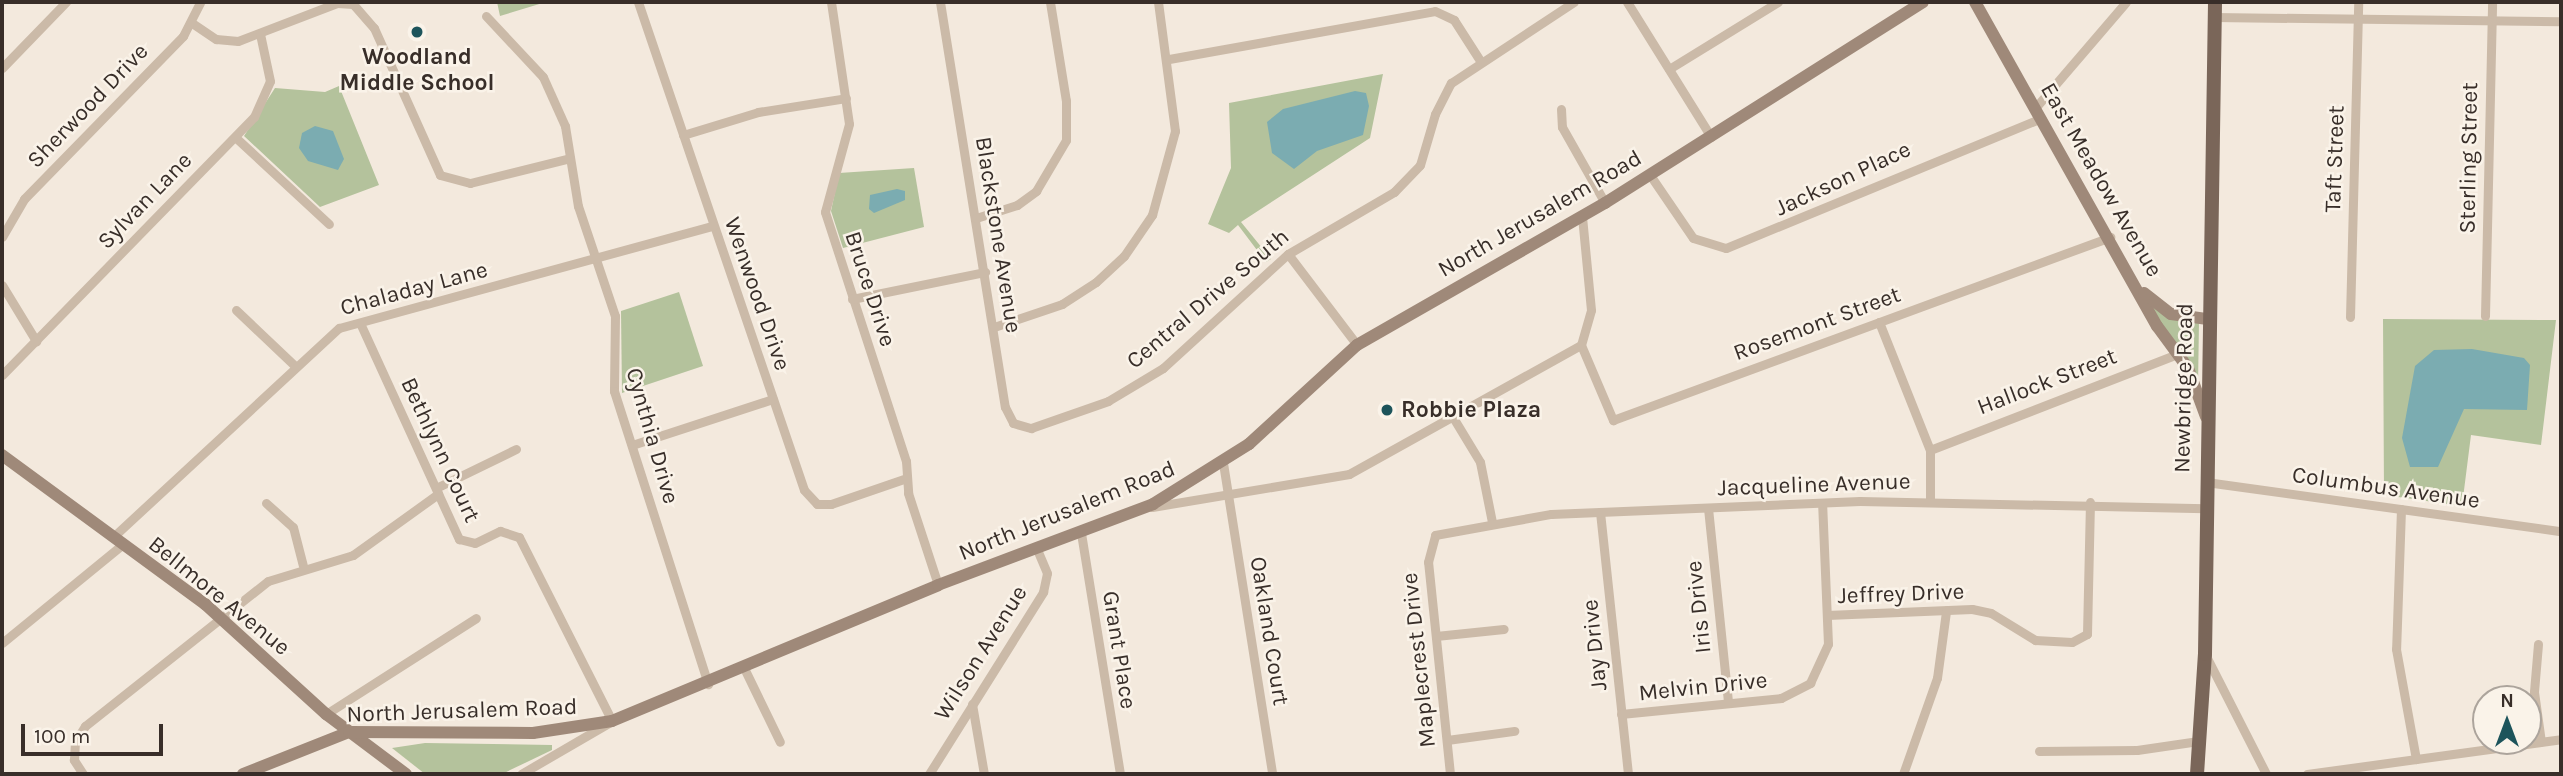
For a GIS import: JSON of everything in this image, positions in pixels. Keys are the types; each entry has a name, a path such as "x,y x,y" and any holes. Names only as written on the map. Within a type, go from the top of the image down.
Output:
{"main road":[{"name":"North Jerusalem Road","path":"243,774 349,732 533,733 612,721 708,684 938,584 1139,510 1223,463 1357,345 1605,203 1923,2"},
{"name":"East Meadow Avenue","path":"1975,2 2178,354 2206,417"},
{"name":"Newbridge Road","path":"2197,774 2205,654 2206,417 2215,9"},
{"path":"2141,291 2171,314 2208,319"},
{"name":"Bellmore Avenue","path":"2,455 223,621 326,713 406,774"}],"street":[{"path":"2,68 66,2"},
{"name":"Sherwood Drive","path":"2,237 24,199 192,23 200,2"},
{"name":"Wenwood Drive","path":"638,2 804,490 817,504 907,478"},
{"name":"Bruce Drive","path":"831,2 849,134 827,185 825,212 938,584"},
{"name":"Blackstone Avenue","path":"940,2 1008,416 1022,428 1062,422"},
{"path":"976,218 1017,205 1036,191 1066,139 1050,2"},
{"path":"994,327 1078,295 1138,239 1171,163 1175,108 1158,2"},
{"name":"Central Drive South","path":"1062,422 1163,368 1288,254 1411,178 1426,155 1444,93 1479,59 1574,2"},
{"path":"1627,2 1711,137"},
{"path":"1669,69 1778,2"},
{"path":"2038,113 2126,2"},
{"name":"Taft Street","path":"2350,317 2358,2"},
{"name":"Sterling Street","path":"2485,316 2492,2"},
{"path":"192,23 224,41 260,34 337,3 363,12 433,167 449,181 470,183 570,158"},
{"path":"2215,9 2561,21"},
{"path":"1169,59 1435,12 1454,20 1479,59"},
{"name":"Cynthia Drive","path":"486,16 550,88 596,261 615,316 612,381 708,684"},
{"name":"Sylvan Lane","path":"2,375 235,137 268,90 270,66 260,34"},
{"path":"683,135 758,112 846,98"},
{"path":"1561,109 1562,127 1605,203"},
{"name":"Jackson Place","path":"1650,175 1693,238 1726,248 2038,113"},
{"path":"235,137 328,224"},
{"path":"1139,510 1349,474 1454,419 1581,345 1591,310 1582,216"},
{"name":"Chaladay Lane","path":"2,643 118,541 333,331 596,261 713,226"},
{"name":"Rosemont Street","path":"1581,345 1613,420 2110,237"},
{"path":"1288,254 1357,345"},
{"path":"852,299 985,272"},
{"path":"2,285 36,341"},
{"path":"236,310 295,366"},
{"path":"1879,322 1930,450 1930,501"},
{"name":"Bethlynn Court","path":"360,323 437,491 466,543 500,531 519,537 612,721"},
{"name":"Hallock Street","path":"1930,450 2178,354"},
{"path":"632,445 772,399"},
{"path":"1454,419 1480,462 1492,522"},
{"path":"83,774 74,760 75,742 85,726 223,621 268,581 303,566 353,555 437,491 516,449"},
{"name":"Oakland Court","path":"1223,463 1272,774"},
{"name":"Columbus Avenue","path":"2206,482 2561,531"},
{"name":"Jacqueline Avenue","path":"1429,542 1435,535 1492,522 1600,512 1930,501 2090,502 2205,508"},
{"name":"Jeffrey Drive","path":"1827,615 1946,611 1991,613 2044,642 2072,642 2087,634 2090,502"},
{"path":"266,503 293,527 303,566"},
{"name":"Melvin Drive","path":"1621,714 1781,698 1810,683 1826,654 1822,503"},
{"name":"Iris Drive","path":"1707,508 1728,703"},
{"path":"2401,509 2396,649 2416,759"},
{"name":"Jay Drive","path":"1600,512 1628,774"},
{"name":"Grant Place","path":"1081,533 1120,774"},
{"name":"Maplecrest Drive","path":"1429,542 1450,774"},
{"name":"Wilson Avenue","path":"929,774 1043,592 1047,573 1037,549"},
{"path":"1903,774 1937,678 1946,611"},
{"path":"326,713 476,618"},
{"path":"1436,636 1504,629"},
{"path":"2535,685 2538,645"},
{"path":"2205,654 2266,774"},
{"path":"744,668 780,742"},
{"path":"972,704 984,774"},
{"path":"521,774 612,721"},
{"path":"1447,740 1514,731"},
{"path":"2542,742 2561,739"},
{"path":"2039,751 2137,750 2198,741"},
{"path":"2307,774 2472,751"}],"green space":[{"path":"497,2 546,2 500,16"},
{"path":"1383,74 1370,138 1241,222 1271,259 1266,262 1238,225 1229,233 1208,224 1231,168 1229,103"},
{"path":"339,86 379,185 320,207 244,136 275,88 325,92"},
{"path":"914,168 924,227 843,248 831,211 839,173"},
{"path":"679,292 703,366 622,393 621,311"},
{"path":"2148,301 2199,321 2198,386"},
{"path":"2383,319 2556,320 2541,445 2471,435 2462,506 2384,495"},
{"path":"425,743 552,745 552,750 502,774 425,774 392,748"}],"water":[{"path":"1355,91 1366,93 1369,106 1363,135 1317,151 1294,169 1272,153 1267,122 1283,109"},
{"path":"315,126 333,131 344,159 338,170 308,161 299,148 302,133"},
{"path":"897,189 905,191 905,200 874,213 869,209 870,195"},
{"path":"2472,349 2524,358 2530,365 2527,410 2464,409 2438,467 2410,467 2402,438 2415,366 2434,350"}],"place":[{"name":"Woodland Middle School","path":"417,32"},
{"name":"Robbie Plaza","path":"1387,410"}]}
